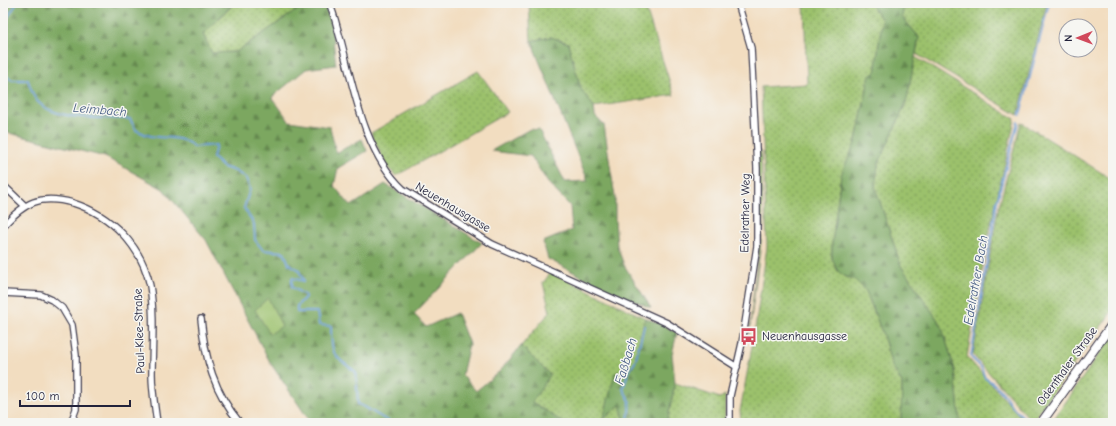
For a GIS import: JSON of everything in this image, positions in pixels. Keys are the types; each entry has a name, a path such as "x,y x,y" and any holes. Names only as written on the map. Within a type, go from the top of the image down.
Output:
{"main road":[{"name":"Odenthaler Straße","path":"1041,423 1113,323"}],"street":[{"name":"Neuenhausgasse","path":"329,3 362,117 378,158 391,178 403,189 492,244 667,323 737,367"},
{"name":"Edelrather Weg","path":"730,423 730,396 742,343 757,246 756,168 750,48 738,3"},
{"path":"3,186 24,205"},
{"name":"Paul-Klee-Straße","path":"3,226 24,205 40,200 59,199 89,210 112,224 122,233 138,255 145,270 150,287 152,377 156,423"},
{"path":"3,293 40,295 52,300 62,308 72,326 76,347 76,409 71,423"},
{"path":"201,319 210,369 216,388 223,401 240,423"}],"green space":[{"path":"3,3 229,3 232,5 203,34 212,53 236,52 307,3 324,3 331,21 336,65 306,69 272,97 289,121 330,127 336,153 362,139 367,151 338,168 334,186 351,206 385,184 482,243 414,314 426,327 457,313 469,344 462,375 476,391 500,371 521,346 550,375 532,402 564,423 311,423 271,364 206,240 163,189 105,157 9,133 3,133"},
{"path":"229,3 307,3 236,52 211,53 203,34 232,6"},
{"path":"529,3 644,3 674,95 594,107 581,89 568,43 551,37 531,41"},
{"path":"804,3 870,3 882,20 875,74 870,75 856,141 840,181 832,244 832,258 837,270 843,276 854,279 866,291 883,335 892,366 902,383 901,423 741,423 740,411 754,336 767,247 761,87 807,84"},
{"path":"870,3 904,3 902,17 919,37 906,103 878,165 875,187 901,266 941,325 955,370 960,423 901,423 902,383 892,366 883,335 866,291 854,279 843,276 837,270 832,258 832,244 841,175 856,141 870,74 875,74 882,20"},
{"path":"904,3 1047,3 1018,115 916,54 919,37 902,17"},
{"path":"551,37 568,43 581,89 594,107 595,116 604,125 615,197 617,246 624,265 651,308 600,286 548,259 543,242 572,230 570,206 548,183 531,156 491,151 530,129 539,130 565,182 588,181 531,41"},
{"path":"915,57 1015,119 987,242 967,357 1026,423 960,423 955,370 941,325 901,266 875,187 878,165 906,103"},
{"path":"478,71 508,112 396,176 387,167 371,133"},
{"path":"1021,122 1113,180 1113,310 1031,423 1027,423 1029,418 973,355 997,214"},
{"path":"757,151 761,151 763,227 760,228"},
{"path":"760,235 762,235 749,334"},
{"path":"551,272 645,318 633,368 603,420 620,404 626,423 564,423 531,402 550,375 521,346 550,312 543,283"},
{"path":"268,298 282,326 270,334 255,310"},
{"path":"645,318 664,325 677,333 672,354 675,383 667,423 625,422 620,405 603,420 615,373 633,368"},
{"path":"1113,334 1113,423 1051,423"},
{"path":"675,383 720,398 725,395 725,423 667,423"}],"waterway":[{"name":"Leimbach","path":"3,25 17,3"},
{"name":"Edelrather Bach","path":"1020,115 1049,3"},
{"name":"Leimbach","path":"3,74 12,80 28,80 35,98 42,106 53,111 78,117 130,119 136,130 149,136 179,139 189,143 193,147 216,145 213,158 223,167 235,171 246,178 250,189 244,208 254,224 255,240 263,250 284,252 289,264 298,269 304,281 292,278 292,287 306,296 297,306 297,312 317,312 319,325 331,326 332,343 335,354 342,362 356,372 358,404 393,423"},
{"name":"Edelrather Bach","path":"1018,122 997,201 971,357 981,367 985,378 1000,389 1012,406 1027,421"},
{"name":"Faßbach","path":"628,423 630,401 623,389 628,373 635,362 644,326"}],"place":[{"name":"Neuenhausgasse","path":"749,336"}]}
